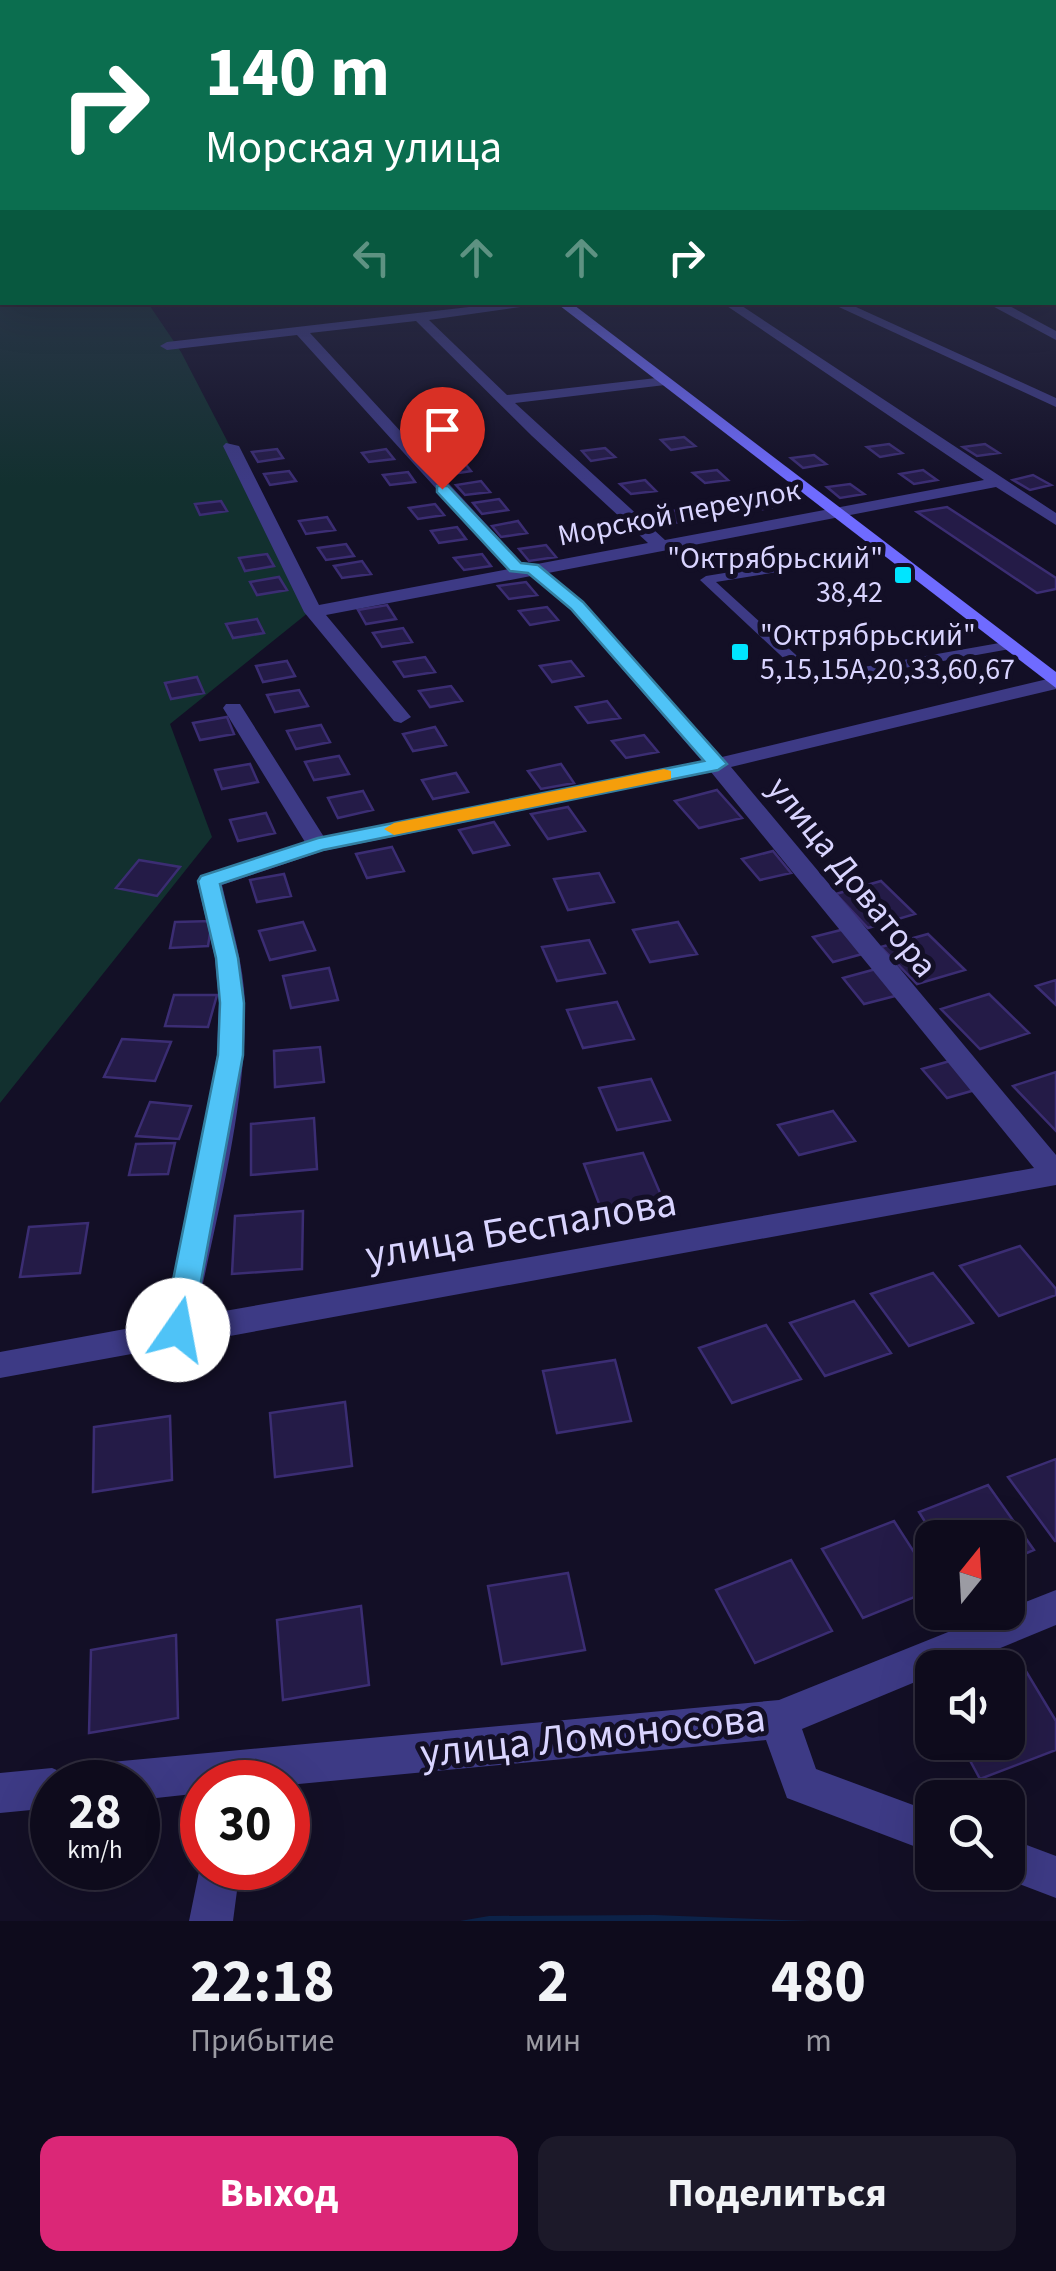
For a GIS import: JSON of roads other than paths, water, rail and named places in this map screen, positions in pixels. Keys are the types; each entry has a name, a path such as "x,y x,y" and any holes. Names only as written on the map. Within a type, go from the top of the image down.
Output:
{"main road":[{"path":"567,307 1056,683"}],"street":[{"path":"167,346 511,307"},
{"path":"734,307 1056,520"},
{"path":"844,307 1056,403"},
{"path":"1000,307 1056,336"},
{"path":"420,318 659,544"},
{"name":"улица Доватора","path":"301,331 516,567 532,568 588,617 718,764 1056,1174"},
{"path":"504,400 665,382"},
{"path":"231,446 312,612 400,717"},
{"name":"Морской переулок","path":"312,612 997,482"},
{"path":"178,1330 230,1055 232,1003 227,958 209,881 318,844 718,764 1056,683"},
{"path":"233,708 318,844"},
{"name":"улица Беспалова","path":"0,1365 178,1330 768,1230 1056,1174"},
{"name":"улица Ломоносова","path":"310,1769 780,1719 1056,1607"},
{"path":"780,1719 801,1784 915,1826"},
{"path":"0,1793 30,1790"},
{"path":"1025,1865 1056,1877"},
{"path":"211,1921 215,1890"}],"lane":[{"path":"882,551 706,580 815,680 1004,646"}],"water":[{"path":"654,1915 811,1921 460,1921 489,1916"}],"place":[{"name":"\"Октрябрьский\" 38,42","path":"903,575"},
{"name":"\"Октрябрьский\" 5,15,15А,20,33,60,67","path":"740,652"}]}
